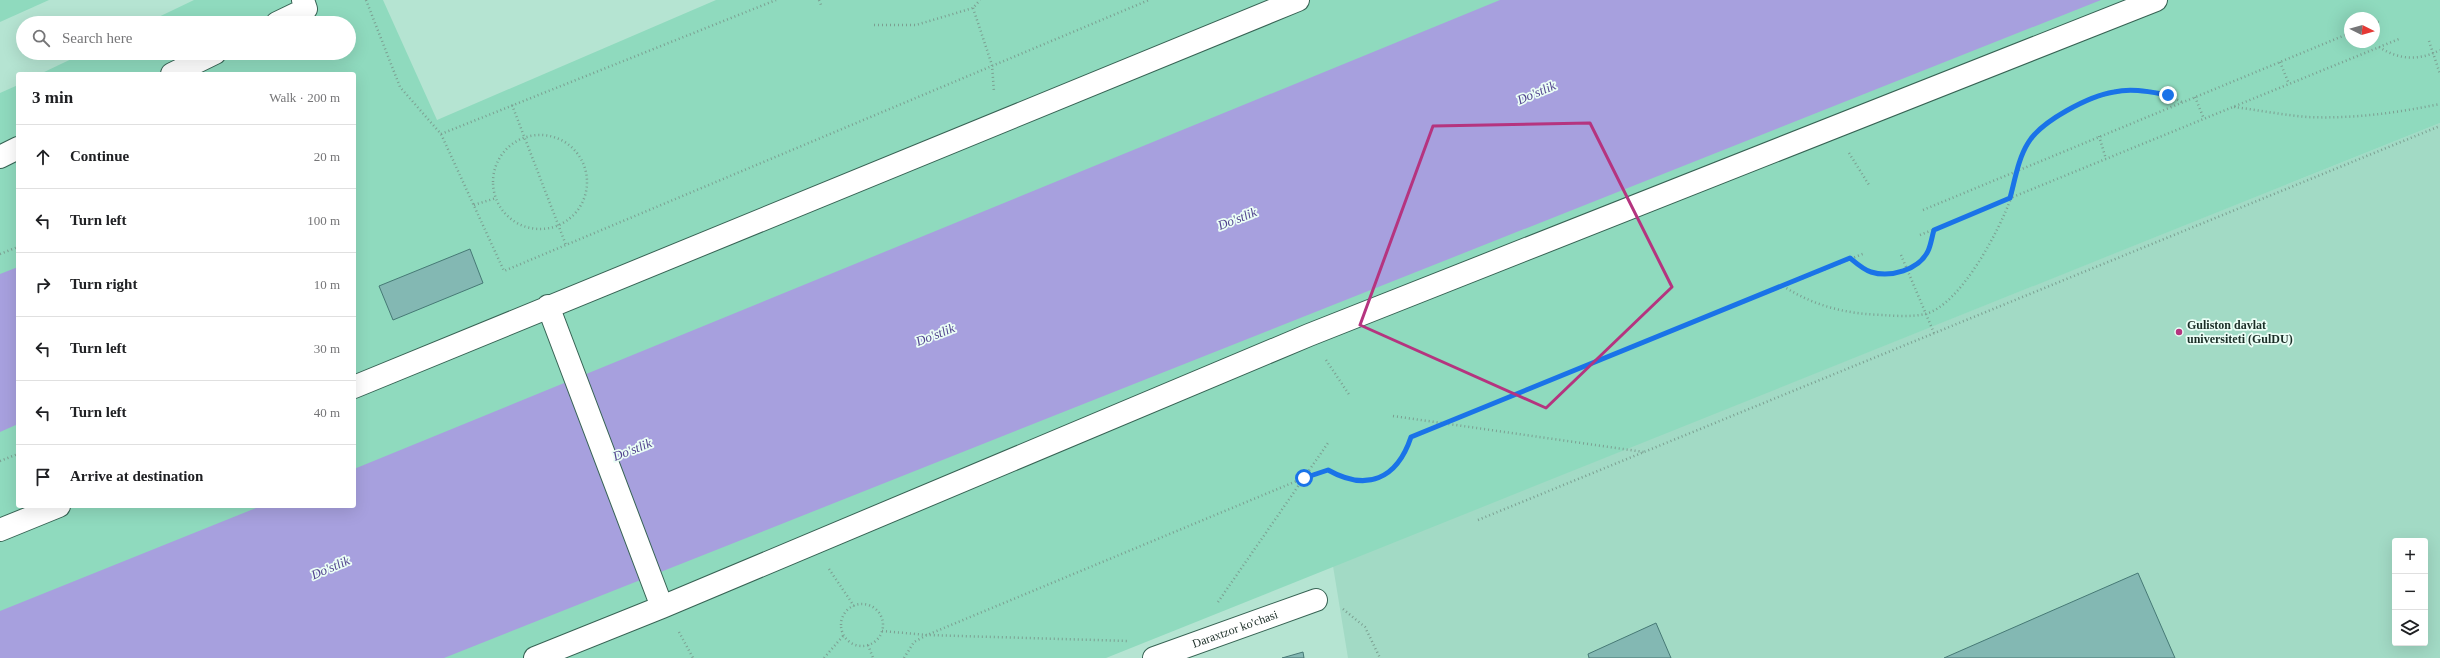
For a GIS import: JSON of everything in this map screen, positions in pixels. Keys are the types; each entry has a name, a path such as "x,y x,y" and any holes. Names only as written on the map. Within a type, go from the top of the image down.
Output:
{"street":[{"path":"292,16 306,9 303,0"},
{"path":"356,386 548,306 1298,0"},
{"path":"535,658 662,607 1308,335 2156,0"},
{"path":"176,72 201,60"},
{"path":"0,157 16,149"},
{"path":"548,306 662,607"},
{"path":"0,530 54,508"},
{"name":"Daraxtzor ko'chasi","path":"1154,658 1316,600"}],"path":[{"path":"366,0 400,87 441,134 504,272 1149,0"},
{"path":"441,134 776,0"},
{"path":"819,0 821,5"},
{"path":"874,25 916,25 973,8 980,0"},
{"path":"973,8 992,65 994,93 1006,120"},
{"path":"1923,210 2344,35"},
{"path":"2380,47 2398,39"},
{"path":"2429,41 2440,74"},
{"path":"1920,235 2377,48"},
{"path":"2380,48 2390,54 2404,58 2420,58 2440,50"},
{"path":"2280,62 2289,84"},
{"path":"1783,286 1803,299 1860,314 1898,316 1926,314 1947,301 1971,274 1991,242 2010,198 2017,170 2028,142 2046,123 2078,105 2113,92 2142,90 2168,95 2182,102"},
{"path":"2194,97 2204,119"},
{"path":"2234,107 2306,117 2347,117 2411,110 2440,104"},
{"path":"512,105 566,245"},
{"path":"1478,520 2440,126"},
{"path":"1832,128 1869,185"},
{"path":"540,134 554,136 568,143 579,153 586,167 588,183 584,200 576,213 559,225 548,229 531,229 516,223 504,212 496,198 492,183 494,168 501,154 511,144 524,136 540,134"},
{"path":"2099,136 2106,159"},
{"path":"474,205 496,198"},
{"path":"1850,258 1871,272 1893,274 1908,269 1918,263 1928,251 1934,230"},
{"path":"0,254 16,248"},
{"path":"904,658 914,642 927,635 1304,478 1328,470 1342,478 1354,481 1370,480 1384,475 1390,472 1405,455 1411,437 1865,253"},
{"path":"1901,255 1934,333"},
{"path":"1308,335 1350,396"},
{"path":"1393,416 1644,452"},
{"path":"1218,602 1328,443"},
{"path":"0,461 16,455"},
{"path":"812,544 854,606"},
{"path":"1316,600 1342,608 1365,627 1380,658"},
{"path":"867,605 873,608 881,618 882,631 879,637 868,645 854,645 843,636 841,629 843,615 854,606 867,605"},
{"path":"882,631 927,635 1129,641"},
{"path":"824,658 843,636"},
{"path":"868,645 873,658"}],"highlighted area":[{"path":"1590,123 1672,287 1546,408 1360,325 1433,126"}],"shaded area":[{"path":"0,0 49,0 0,22"},
{"path":"194,0 383,0 437,120 716,0 2440,0 2440,123 1106,658 0,658 0,93 16,86 16,508 356,508 356,72 44,72 69,60 356,60 356,16 161,16"},
{"name":"Guliston davlat universiteti (GulDU)","path":"2440,123 2440,658 1348,658 1333,566"}],"water":[{"name":"Do'stlik","path":"1500,0 2101,0 444,658 0,658 0,611 256,508 356,508 356,468"},
{"path":"16,268 16,425 0,432 0,274"}],"building":[{"path":"470,249 483,283 393,320 379,286"},
{"path":"2138,573 2175,658 1944,658"},
{"path":"1656,623 1671,658 1589,658 1588,654"},
{"path":"1303,652 1304,658 1282,658"}],"place":[{"name":"Guliston davlat universiteti (GulDU)","path":"2179,332"}],"route":[{"path":"1304,478 1328,470 1342,478 1354,481 1370,480 1390,472 1405,455 1411,437 1850,258 1871,272 1893,274 1908,269 1918,263 1928,251 1934,230 2010,198 2017,170 2028,142 2046,123 2078,105 2113,92 2142,90 2168,95"}]}
